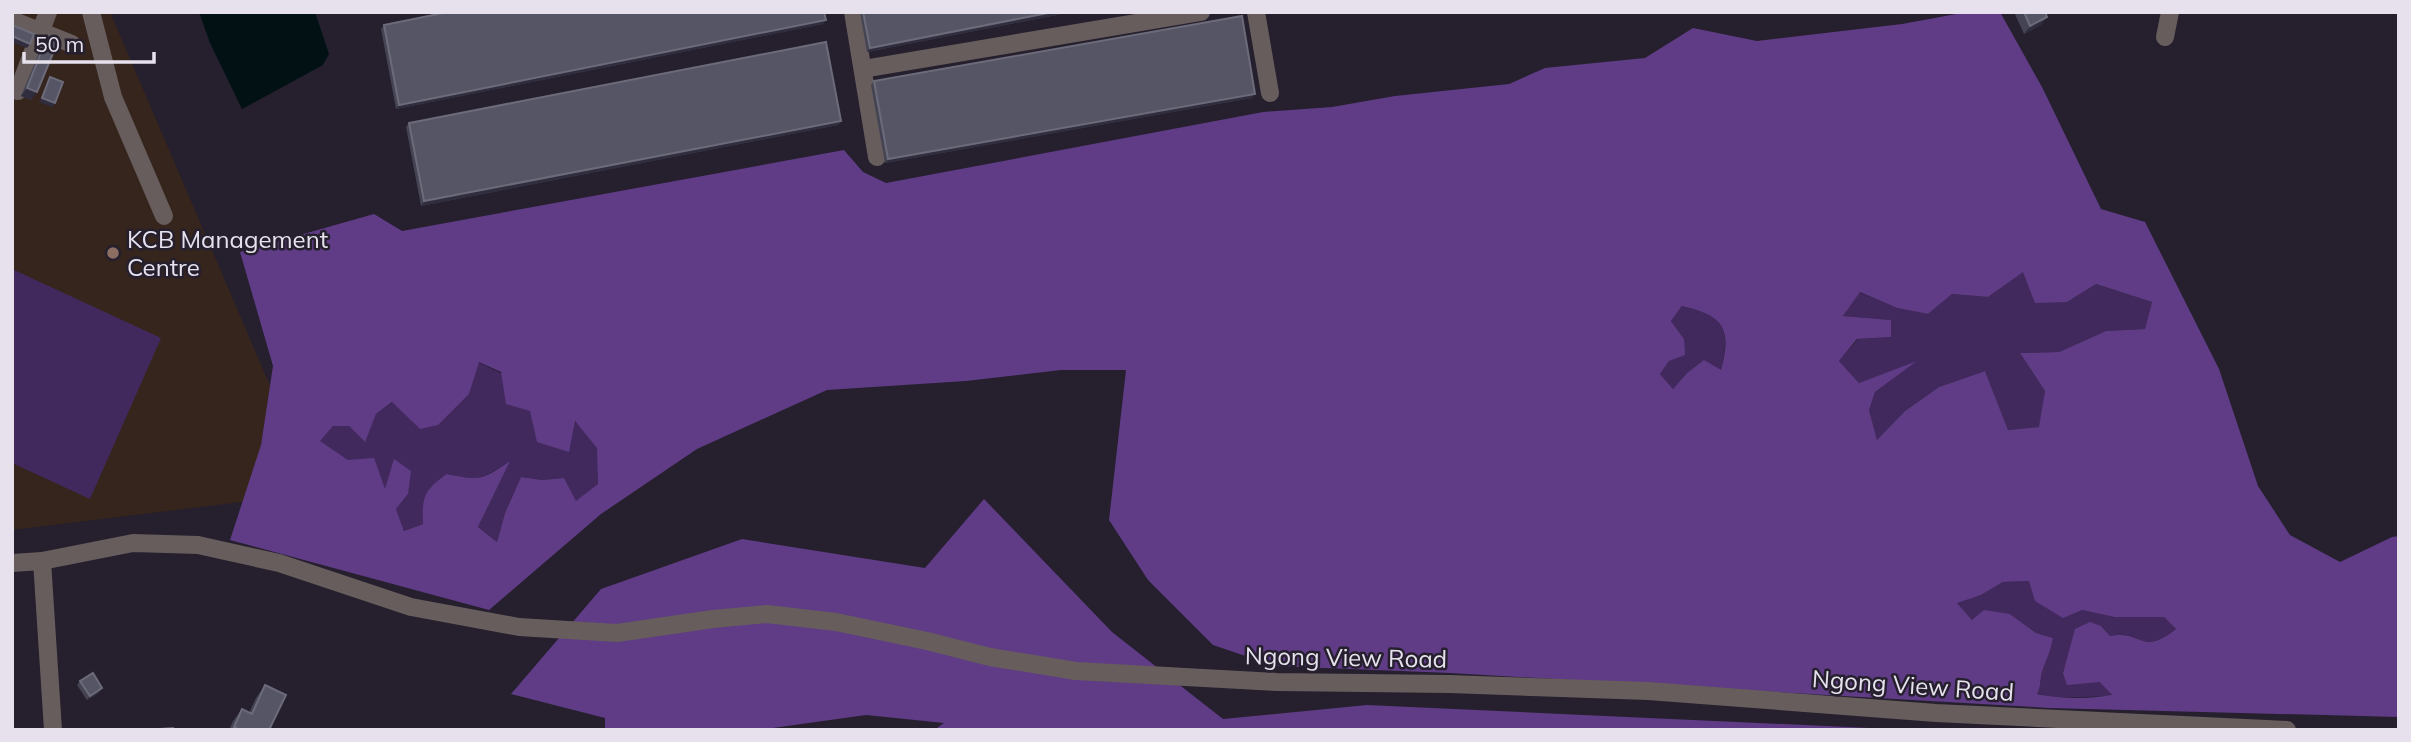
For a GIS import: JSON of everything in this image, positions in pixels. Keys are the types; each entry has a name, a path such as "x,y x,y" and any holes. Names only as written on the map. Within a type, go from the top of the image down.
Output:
{"street":[{"path":"18,91 48,12"},
{"path":"91,12 113,97 163,216"},
{"path":"853,12 877,157"},
{"path":"863,69 1201,12"},
{"path":"1256,12 1270,93"},
{"path":"2165,37 2170,12"},
{"path":"17,22 72,44"},
{"name":"Ngong View Road","path":"12,563 42,561 133,543 198,545 279,563 411,607 519,627 617,633 767,614 836,622 990,657 1076,671 1277,682 1449,684 1648,691 1936,713 2287,730"},
{"path":"42,561 53,730"}],"shaded area":[{"name":"KCB Management Centre","path":"12,12 110,12 316,493 12,530"},
{"path":"199,12 315,12 329,54 323,65 242,109 210,43"},
{"path":"1967,12 2000,12 2042,87 2101,209 2145,222 2219,369 2258,486 2290,535 2340,562 2399,536 2399,717 2049,708 1450,673 1275,666 1213,645 1148,580 1109,520 1126,370 1061,370 966,381 827,390 697,449 601,514 489,610 230,540 261,445 273,366 240,252 374,214 402,231 844,150 863,172 886,183 1263,112 1332,107 1395,96 1509,84 1545,68 1645,58 1693,28 1757,41 1902,24","holes":["2023,272 2035,303 2067,302 2096,284 2152,302 2145,329 2106,331 2059,352 2020,353 2045,391 2039,427 2008,430 1985,371 1939,387 1905,411 1877,440 1869,410 1875,392 1917,361 1859,383 1839,361 1857,339 1891,337 1891,320 1843,316 1860,292 1897,308 1928,314 1952,294 1988,297","1682,306 1707,314 1716,320 1725,334 1721,370 1704,360 1673,389 1660,374 1669,361 1685,355 1684,339 1671,321","479,362 501,372 506,404 530,411 537,442 569,452 575,421 597,448 598,484 576,501 564,478 542,480 521,477 505,513 497,542 478,527 510,461 481,477 467,478 447,474 433,485 426,495 423,524 404,531 396,509 408,494 411,471 394,459 385,489 374,458 348,460 320,441 333,426 349,426 365,442 376,414 392,402 420,429 438,425 469,394","2029,581 2035,601 2063,618 2082,610 2114,617 2164,617 2176,629 2164,637 2148,642 2130,636 2110,636 2101,626 2090,622 2075,629 2063,673 2067,685 2100,682 2112,695 2074,698 2037,694 2053,638 2036,633 2010,614 1984,610 1972,620 1957,603 1981,595 2003,582"]},
{"path":"12,269 161,338 90,499 12,463"},
{"path":"2023,271 2067,302 2096,284 2152,302 2145,329 2106,331 2059,352 2020,353 2045,391 2040,427 2008,430 1985,371 1939,387 1905,411 1877,441 1869,410 1875,392 1914,363 1859,383 1839,361 1858,339 1891,337 1890,320 1843,316 1859,292 1897,308 1928,314 1952,294 1988,297"},
{"path":"1682,306 1708,314 1716,320 1724,334 1724,356 1721,371 1686,374 1673,389 1660,374 1684,339 1671,321"},
{"path":"478,362 543,398 588,434 597,450 598,484 576,502 564,478 542,480 521,477 505,513 497,542 478,527 509,462 480,477 467,478 447,474 423,524 404,531 396,509 408,494 385,491 348,460 319,441 333,426 349,426 364,441 376,414 393,402 420,429 469,394"},
{"path":"984,499 1112,632 1223,719 1367,705 1913,730 934,730 944,723 866,715 758,730 605,730 605,718 511,694 601,589 742,539 925,568"},
{"path":"2029,581 2082,610 2114,617 2164,617 2176,629 2164,637 2148,642 2130,636 2110,636 2101,626 2076,629 2063,673 2100,681 2113,696 2054,698 2036,693 2053,638 2036,633 2010,614 1972,620 1956,602 1981,595 2003,582"}],"building":[{"path":"448,12 824,12 826,20 399,105 384,25"},
{"path":"863,12 1053,12 870,48"},
{"path":"2024,12 2045,12 2047,17 2030,26"},
{"path":"1242,16 1255,94 888,159 874,81"},
{"path":"12,25 34,34 30,44 12,36"},
{"path":"48,35 59,39 37,92 27,88"},
{"path":"826,42 841,121 424,201 409,123"},
{"path":"50,77 63,82 55,103 42,98"},
{"path":"93,673 102,688 90,696 80,681"},
{"path":"265,685 286,695 269,730 240,730 234,727 242,709 252,714"}],"place":[{"name":"KCB Management Centre","path":"113,253"}]}
